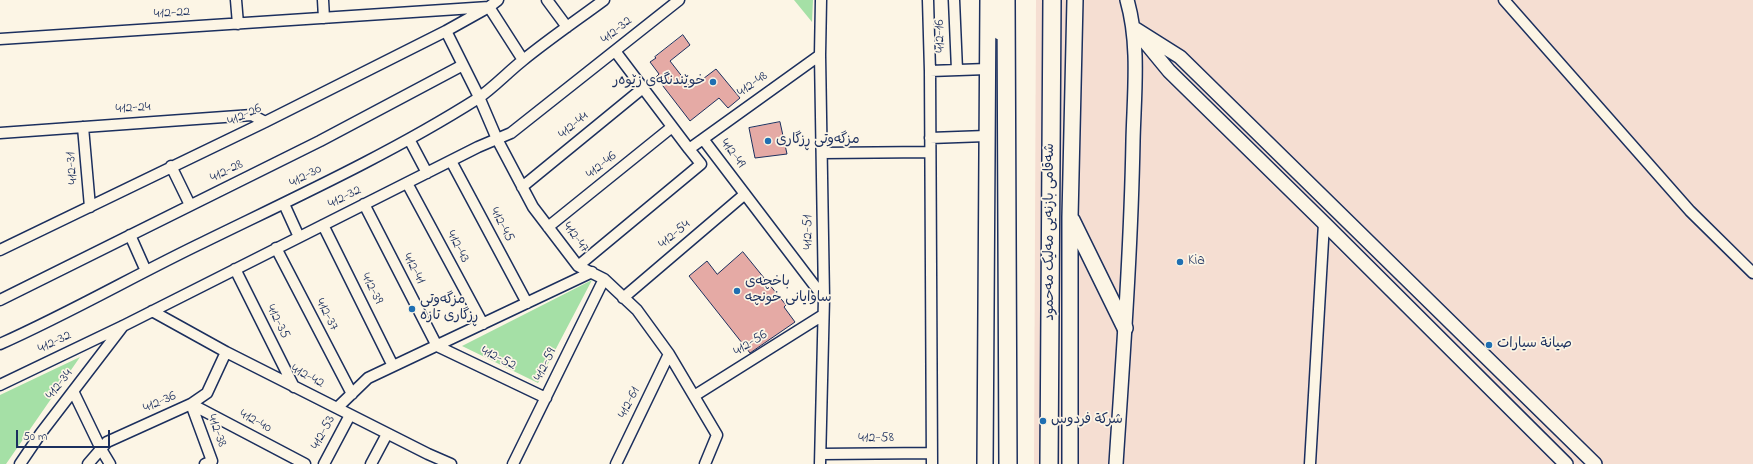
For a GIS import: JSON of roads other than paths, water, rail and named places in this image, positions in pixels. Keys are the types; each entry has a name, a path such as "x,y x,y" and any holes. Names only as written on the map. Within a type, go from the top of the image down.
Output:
{"highway":[{"path":"992,0 1007,54"},
{"path":"1006,0 1008,464"},
{"name":"شەقامی بازنەیی مەلیک مەحمود","path":"1050,464 1052,0"},
{"path":"1052,45 1063,0"}],"main road":[{"path":"985,464 988,0"},
{"path":"1070,464 1070,217 1075,0"},
{"path":"1070,217 1125,328"},
{"path":"981,464 984,443"}],"street":[{"path":"236,0 238,24"},
{"path":"323,0 324,18"},
{"name":"412-26","path":"0,250 171,166 266,122 446,31 489,7 498,0"},
{"path":"547,0 567,27"},
{"name":"412-30","path":"0,344 44,325 203,242 284,204 409,139 479,98 523,60 604,0"},
{"name":"412-32","path":"0,385 125,325 364,204 511,133 679,0"},
{"name":"412-51","path":"820,459 824,298 820,55 821,0"},
{"path":"928,0 930,71 932,464"},
{"name":"412-16","path":"954,0 957,70"},
{"path":"1116,464 1132,194 1135,62 1134,28 1127,0"},
{"path":"1504,0 1690,210 1753,273"},
{"path":"489,7 523,60"},
{"name":"412-22","path":"0,39 489,7"},
{"path":"1134,28 1180,57 1595,464"},
{"path":"1134,28 1169,71 1324,223 1560,462"},
{"name":"412-47","path":"446,31 464,65 497,139 533,207 578,266 604,279 637,310 669,354 717,435 705,464"},
{"path":"615,51 701,164"},
{"name":"412-48","path":"703,139 820,55"},
{"path":"1169,71 1180,57"},
{"name":"412-28","path":"0,300 320,142 464,65"},
{"path":"930,71 987,69"},
{"name":"412-44","path":"522,187 643,88"},
{"name":"412-24","path":"0,133 252,115 266,122"},
{"name":"412-31","path":"83,127 90,207"},
{"name":"412-46","path":"548,227 672,127"},
{"path":"930,138 986,136"},
{"path":"409,139 427,173"},
{"name":"412-49","path":"689,149 703,139 824,298"},
{"path":"822,153 930,152"},
{"path":"578,266 715,154"},
{"name":"412-45","path":"451,161 527,303"},
{"path":"171,166 190,205"},
{"name":"412-43","path":"407,183 483,324"},
{"name":"412-54","path":"623,298 745,194"},
{"path":"284,204 299,237"},
{"name":"412-41","path":"364,204 437,346"},
{"path":"1310,464 1324,223"},
{"name":"412-39","path":"323,225 393,366"},
{"path":"130,235 146,272"},
{"name":"412-37","path":"276,248 352,394"},
{"name":"412-35","path":"235,269 294,387"},
{"path":"337,408 368,378 592,272"},
{"name":"412-59","path":"513,464 604,279"},
{"name":"412-42","path":"152,311 226,352 446,463"},
{"name":"412-56","path":"694,396 823,315"},
{"name":"412-34","path":"20,464 41,433 125,325"},
{"name":"412-52","path":"437,346 546,398"},
{"name":"412-36","path":"88,464 107,442 191,404 207,393 226,352"},
{"name":"412-61","path":"616,464 669,354"},
{"path":"73,392 110,464"},
{"name":"412-38","path":"191,404 212,461 205,464"},
{"name":"412-40","path":"191,404 305,464"},
{"name":"412-53","path":"324,464 350,415"},
{"path":"371,464 387,434"},
{"name":"412-58","path":"820,459 932,452"}],"place":[{"name":"خوێندنگەی زێوەر","path":"713,82"},
{"name":"مزگەوتی ڕزگاری","path":"768,141"},
{"name":"Kia","path":"1180,262"},
{"name":"باخچەی ساوایانی خونچە","path":"737,291"},
{"name":"مزگەوتی ڕزگاری تازە","path":"412,309"},
{"name":"صيانة سيارات","path":"1489,345"},
{"name":"شركة فردوس","path":"1043,421"}]}
